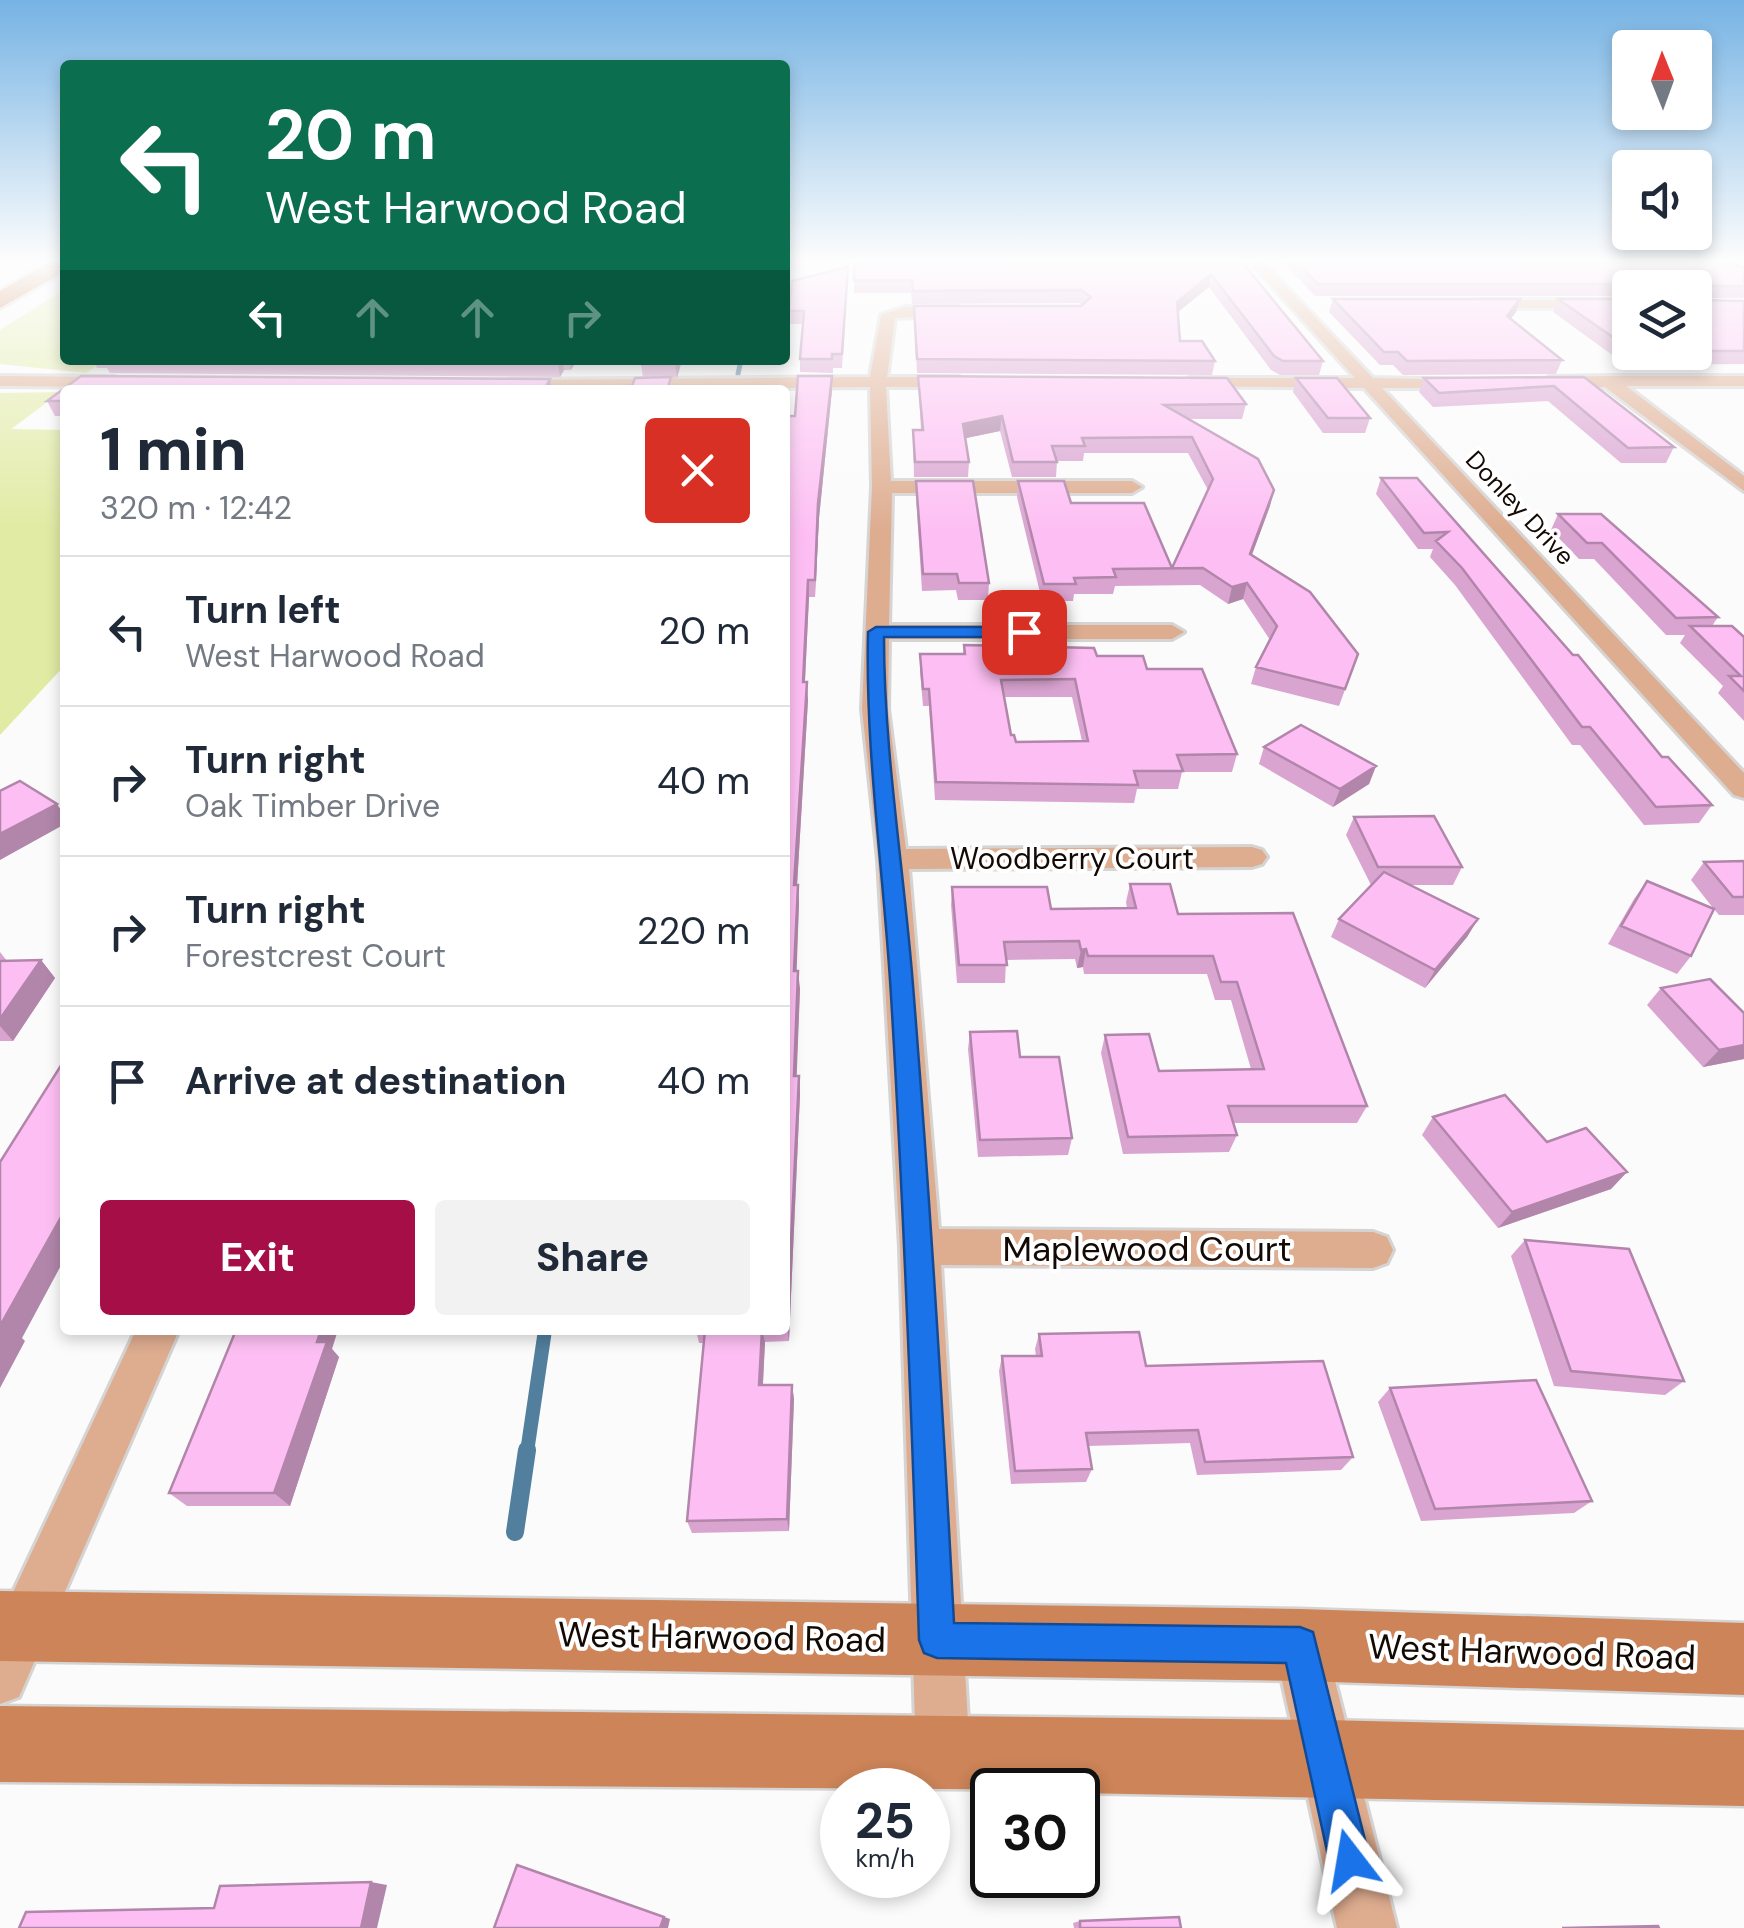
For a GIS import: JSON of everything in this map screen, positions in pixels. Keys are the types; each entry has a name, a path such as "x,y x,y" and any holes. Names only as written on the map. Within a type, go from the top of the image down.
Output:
{"main road":[{"name":"West Harwood Road","path":"9,1644 937,1640 1300,1645 1744,1659"},
{"path":"0,1744 1324,1758 1744,1768"}],"street":[{"path":"882,352 878,381 882,487 875,709 893,859 920,1248 943,1755"},
{"name":"Donley Drive","path":"1343,352 1744,790"},
{"path":"0,381 136,382"},
{"path":"1608,381 1744,485"},
{"path":"1528,382 1744,381"},
{"path":"721,385 974,382"},
{"path":"1164,383 1488,382"},
{"path":"882,487 1132,488"},
{"path":"876,632 1172,632"},
{"name":"Woodberry Court","path":"893,859 1252,856"},
{"name":"Maplewood Court","path":"920,1248 1373,1250"},
{"path":"9,1644 156,1335"},
{"path":"1300,1645 1366,1928"}],"green space":[{"path":"0,352 60,352 60,365 98,365 86,373 0,364"},
{"path":"60,392 11,429 60,430 60,670 0,735 0,393"}],"building":[{"path":"801,352 842,352 832,354 832,359 800,359"},
{"path":"917,352 1209,352 1215,361 917,359"},
{"path":"1271,352 1316,352 1323,361 1283,361"},
{"path":"1384,352 1552,352 1562,360 1407,361 1398,352"},
{"path":"81,376 550,379 547,385 69,385"},
{"path":"798,376 832,376 818,503 815,580 808,580 803,682 807,682 794,885 798,885 794,971 798,971 794,1076 799,1076 790,1264 790,416 795,416"},
{"path":"918,376 1227,378 1246,404 1164,405 1258,459 1274,490 1250,554 1310,592 1358,654 1345,689 1256,667 1277,626 1247,583 1232,587 1203,568 1113,569 1116,577 1074,578 1076,584 1044,584 1018,481 1064,481 1071,503 1144,503 1172,568 1213,479 1192,437 1082,438 1085,446 1052,446 1057,462 1013,462 1002,416 963,424 969,462 915,462 913,430 923,430"},
{"path":"671,377 669,385 632,385 635,378"},
{"path":"1584,377 1674,447 1628,448 1554,386 1439,393 1424,378"},
{"path":"1296,378 1337,378 1370,418 1328,418"},
{"path":"1381,478 1417,478 1573,655 1578,655 1662,757 1668,757 1712,805 1656,807 1590,727 1582,727 1462,568 1436,541 1448,532 1424,533"},
{"path":"916,481 973,481 989,583 959,583 957,574 923,574"},
{"path":"1558,514 1601,514 1718,617 1676,618 1602,543 1587,543"},
{"path":"1690,626 1732,626 1744,637 1744,691 1729,676 1741,676"},
{"path":"964,645 1094,648 1097,656 1143,656 1147,669 1202,669 1237,754 1177,755 1183,771 1134,771 1138,785 936,782 929,689 923,689 920,654 965,654","holes":["1075,679 1088,741 1016,742 1011,735 1001,680"]},
{"path":"1301,725 1376,766 1340,789 1264,747"},
{"path":"20,781 57,804 0,834 0,791"},
{"path":"1434,816 1462,867 1378,867 1354,817"},
{"path":"1744,861 1744,897 1733,897 1704,862"},
{"path":"1384,872 1478,919 1435,970 1339,919"},
{"path":"1647,881 1714,909 1691,956 1621,926"},
{"path":"1130,884 1170,884 1178,914 1293,913 1367,1106 1228,1106 1237,1135 1128,1137 1105,1035 1149,1034 1159,1071 1264,1069 1237,982 1221,982 1213,956 1088,956 1079,941 1004,942 1007,965 959,965 952,887 1047,887 1051,909 1136,908"},
{"path":"41,960 0,1019 0,961"},
{"path":"1710,979 1744,1013 1744,1045 1719,1050 1661,988"},
{"path":"1017,1031 1020,1057 1059,1057 1072,1138 980,1140 970,1032"},
{"path":"60,1067 60,1219 0,1326 0,1162"},
{"path":"1505,1095 1547,1142 1586,1128 1627,1172 1512,1212 1433,1117"},
{"path":"1525,1240 1629,1249 1684,1381 1571,1371"},
{"path":"1139,1332 1146,1366 1323,1361 1353,1457 1205,1462 1198,1430 1086,1433 1092,1469 1015,1471 1002,1356 1042,1356 1039,1334"},
{"path":"234,1335 319,1335 317,1342 327,1342 274,1493 169,1493"},
{"path":"705,1335 762,1335 759,1385 792,1385 787,1519 687,1521"},
{"path":"1536,1380 1592,1501 1435,1509 1390,1388"},
{"path":"517,1865 664,1917 660,1928 494,1928"},
{"path":"371,1882 361,1928 19,1928 26,1912 214,1908 220,1886"},
{"path":"1179,1917 1181,1928 1080,1928 1080,1921"},
{"path":"1658,1926 1659,1928 1562,1928"}],"waterway":[{"path":"738,374 740,365"},
{"path":"527,1452 544,1335"},
{"path":"515,1532 527,1450"}],"route":[{"path":"1024,632 876,632 875,709 893,859 920,1248 937,1640 1300,1645 1350,1860"}]}
